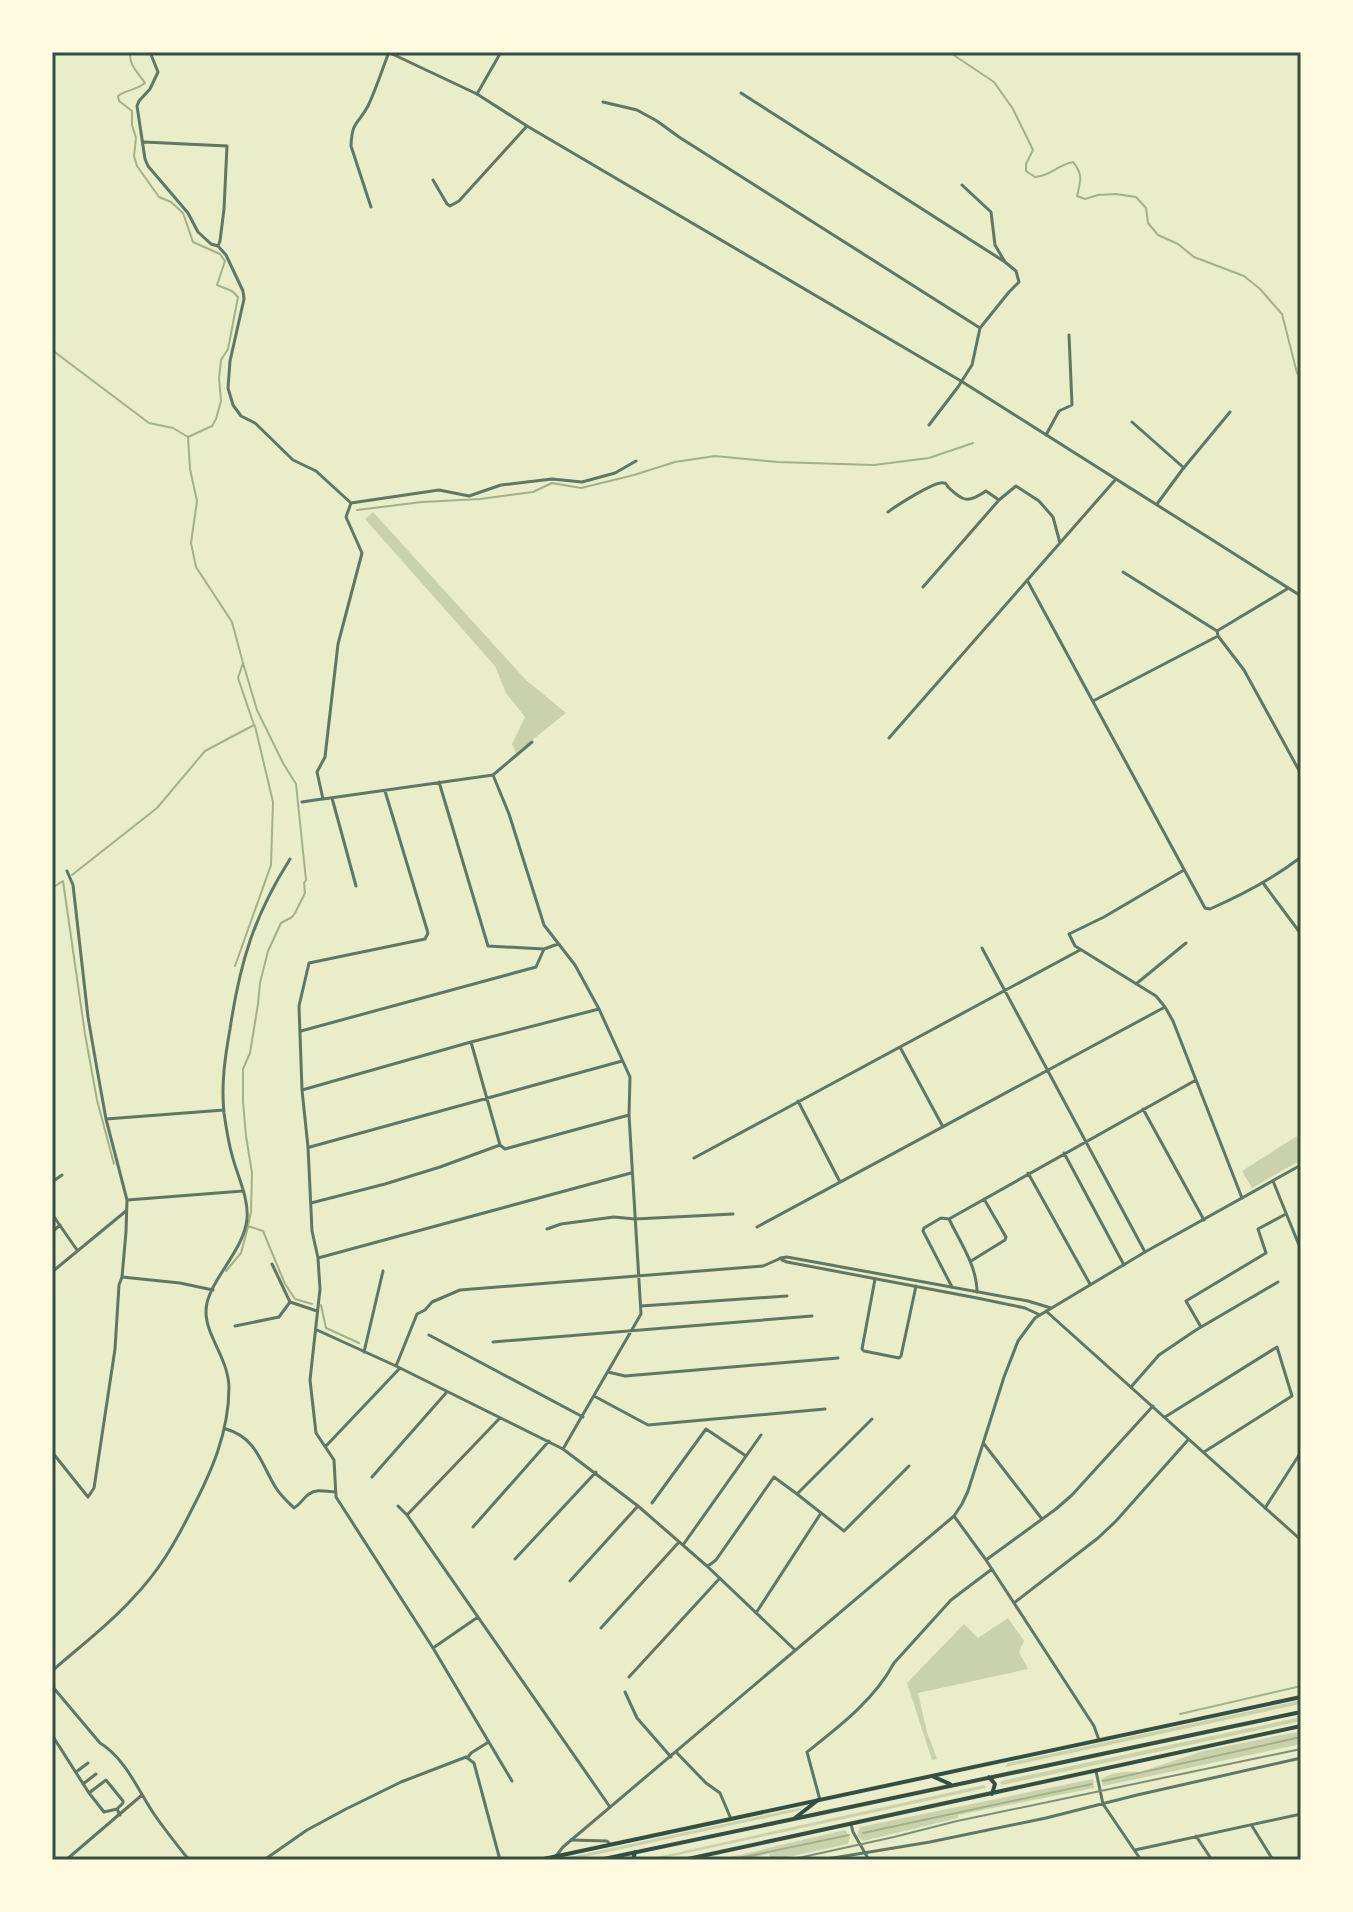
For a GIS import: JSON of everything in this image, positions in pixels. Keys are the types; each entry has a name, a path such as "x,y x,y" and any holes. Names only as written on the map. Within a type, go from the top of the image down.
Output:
{"main road":[{"path":"539,1860 1301,1697"},
{"path":"599,1860 1301,1712"},
{"path":"683,1860 1301,1726"},
{"path":"932,1776 952,1785"},
{"path":"989,1777 995,1784 992,1794"},
{"path":"792,1820 819,1800"},
{"path":"633,1860 635,1852"}],"street":[{"path":"150,52 158,72 137,106 148,166 180,202 203,238 218,246 226,255 244,294 230,361 228,388 233,405 241,416 255,423 293,460 316,471 351,503"},
{"path":"371,207 351,146 351,137 353,128 368,105 389,52 477,94 961,381 1301,596"},
{"path":"477,94 501,52"},
{"path":"741,93 1016,271 1019,282 980,328 972,365 929,425"},
{"path":"603,102 637,110 657,121 980,328"},
{"path":"433,180 447,204 450,206 459,201 527,126"},
{"path":"142,142 227,146 224,209 218,246"},
{"path":"962,185 991,212 995,245 1005,262"},
{"path":"1046,435 1059,411 1072,405 1069,335"},
{"path":"1157,504 1230,412"},
{"path":"1132,422 1184,468"},
{"path":"351,503 439,490 469,496 501,485 552,479 582,482 615,473 636,461"},
{"path":"889,738 1116,479"},
{"path":"888,512 941,482 946,483 960,499 976,498 986,491 999,500"},
{"path":"923,587 999,500 1016,486 1039,501 1053,517 1060,543"},
{"path":"323,799 317,772 325,757 338,644 362,553 346,517 351,503"},
{"path":"1123,572 1218,634 1244,670 1301,774"},
{"path":"1027,580 1206,909 1263,883 1301,857"},
{"path":"1093,701 1218,634 1287,589"},
{"path":"302,802 493,775 532,742"},
{"path":"493,775 509,814 544,925 575,965 630,1077 629,1115 641,1314 563,1449"},
{"path":"439,782 488,946 544,949 558,944"},
{"path":"385,791 428,933 425,939 309,963 299,1006 312,1231 320,1289 310,1380 316,1433 334,1460 336,1497 433,1648 512,1781"},
{"path":"332,798 356,886"},
{"path":"52,1671 119,1613 146,1585 168,1555 218,1454 225,1428 228,1374 206,1312 213,1290 244,1234 247,1214 224,1110 223,1065 244,956 265,903 290,859"},
{"path":"1184,870 1069,934 1080,950 1156,996 1165,1007 1242,1198"},
{"path":"52,1452 88,1497 94,1488 115,1349 127,1211 127,1200 106,1119 88,1017 73,885 67,871"},
{"path":"1263,883 1301,934"},
{"path":"1136,984 1186,943"},
{"path":"982,948 1145,1252"},
{"path":"301,1031 536,967 544,949"},
{"path":"694,1158 1080,950"},
{"path":"757,1227 1165,1007"},
{"path":"302,1090 599,1009"},
{"path":"471,1042 500,1145 505,1149 629,1115"},
{"path":"900,1048 943,1127"},
{"path":"308,1147 622,1061"},
{"path":"952,1287 924,1228 941,1218 949,1219 1196,1080"},
{"path":"798,1101 840,1182"},
{"path":"1143,1109 1204,1220"},
{"path":"106,1119 224,1110"},
{"path":"311,1203 385,1184 500,1145"},
{"path":"1064,1153 1124,1265"},
{"path":"552,1858 954,1516 965,1500 1018,1341 1025,1329 1040,1315 1301,1165"},
{"path":"318,1258 632,1173"},
{"path":"1028,1173 1090,1284"},
{"path":"52,1182 62,1175"},
{"path":"1273,1181 1301,1250"},
{"path":"127,1200 243,1191"},
{"path":"970,1262 1006,1237 984,1199"},
{"path":"52,1272 127,1211"},
{"path":"52,1214 77,1250"},
{"path":"547,1229 561,1224 614,1217 635,1219 733,1214"},
{"path":"1201,1327 1186,1301 1266,1253 1258,1229 1286,1214"},
{"path":"949,1219 977,1280 977,1292"},
{"path":"52,1232 60,1225"},
{"path":"326,1446 398,1367 417,1314 432,1302 460,1290 763,1266 787,1257 1028,1301 1051,1308"},
{"path":"780,1258 787,1262 1025,1308 1040,1315"},
{"path":"272,1264 290,1302 317,1311"},
{"path":"364,1352 383,1271"},
{"path":"122,1277 213,1290"},
{"path":"875,1278 862,1349 899,1358 916,1286"},
{"path":"1131,1387 1159,1355 1278,1282"},
{"path":"641,1306 787,1296"},
{"path":"235,1326 279,1317 290,1302"},
{"path":"1046,1311 1301,1540"},
{"path":"493,1342 812,1316"},
{"path":"316,1329 563,1449 638,1506 795,1650"},
{"path":"429,1335 583,1417"},
{"path":"1165,1417 1277,1347 1292,1396 1204,1452"},
{"path":"608,1372 625,1376 838,1358"},
{"path":"372,1477 446,1392"},
{"path":"594,1396 648,1425 825,1409"},
{"path":"986,1560 1072,1495 1153,1406"},
{"path":"407,1515 499,1418"},
{"path":"797,1494 872,1419"},
{"path":"225,1428 246,1437 276,1488 294,1508 309,1493 336,1492"},
{"path":"652,1503 706,1429 746,1456"},
{"path":"601,1628 681,1544 761,1435"},
{"path":"1014,1603 1098,1538 1189,1439"},
{"path":"473,1527 549,1441"},
{"path":"984,1444 1042,1519"},
{"path":"1265,1508 1301,1452"},
{"path":"708,1567 774,1477 844,1531 909,1466"},
{"path":"515,1559 596,1472"},
{"path":"398,1506 610,1807"},
{"path":"570,1581 638,1506"},
{"path":"756,1613 821,1513"},
{"path":"954,1516 1094,1726 1099,1740"},
{"path":"819,1800 807,1752 863,1704 894,1663 951,1600 992,1569"},
{"path":"629,1677 720,1578"},
{"path":"433,1648 478,1617"},
{"path":"52,1686 100,1743 110,1749 189,1860"},
{"path":"625,1692 637,1718 671,1757"},
{"path":"52,1735 89,1793 104,1812 117,1809 123,1803 106,1780 89,1793"},
{"path":"264,1860 307,1830 346,1809 401,1782 468,1757 488,1742"},
{"path":"676,1752 720,1793 731,1819"},
{"path":"468,1757 474,1763 500,1860"},
{"path":"821,1860 973,1834 1301,1758"},
{"path":"76,1772 88,1763"},
{"path":"1096,1771 1103,1804 1141,1860"},
{"path":"83,1784 96,1774"},
{"path":"66,1860 144,1794"},
{"path":"117,1809 120,1815"},
{"path":"1135,1850 1301,1814"},
{"path":"851,1824 869,1860"},
{"path":"1251,1825 1273,1860"},
{"path":"1196,1836 1212,1860"},
{"path":"571,1840 607,1841 610,1844"}],"green space":[{"path":"373,512 526,680 566,713 516,753 512,744 525,717 506,693 495,666 365,519"},
{"path":"1297,1136 1301,1142 1301,1160 1252,1188 1242,1171"},
{"path":"1008,1618 1024,1641 1019,1652 1028,1669 918,1693 937,1759 932,1760 907,1683 964,1624 978,1638"},
{"path":"1301,1700 1301,1704 1005,1767 1008,1763"},
{"path":"1301,1717 1301,1721 1000,1783 1001,1781"},
{"path":"1301,1731 1301,1744 1103,1786 1101,1779 1120,1772 1140,1772 1203,1751"},
{"path":"1093,1779 1094,1788 958,1815 958,1818 863,1841 857,1835 860,1827"},
{"path":"984,1785 986,1788 655,1860 643,1860"},
{"path":"803,1807 798,1811 571,1860 556,1860"},
{"path":"845,1830 850,1837 848,1844 774,1860 769,1854 739,1860 718,1860"}],"waterway":[{"path":"130,52 132,65 145,83 118,96 119,101 132,111 137,166 159,197 171,202 183,213 193,242 220,254 225,261 217,285 238,297 228,349 221,360 221,401 216,419 212,426 188,437"},
{"path":"949,52 994,82 1013,109 1033,150 1026,171 1035,177 1041,176 1073,162 1080,178 1077,196 1085,199 1116,194 1136,197 1146,208 1148,223 1158,235 1178,244 1194,257 1244,276 1260,289 1282,314 1297,373 1301,378"},
{"path":"52,350 149,423 173,428 188,437 190,469 197,501 191,543 196,567 232,622 243,663 238,678 254,725 205,751 157,808 72,875"},
{"path":"357,510 533,492 552,483 581,488 675,462 715,456 777,462 874,465 929,458 973,443"},
{"path":"243,663 257,710 296,784 306,880 305,893 295,913 281,923 268,951 250,1053 243,1069 243,1102 252,1173 248,1226 263,1231 285,1284 295,1299 312,1304"},
{"path":"235,966 271,865 273,802 255,726"},
{"path":"52,888 63,881 85,1034 97,1100 114,1164"},
{"path":"226,1271 241,1253 248,1227"},
{"path":"321,1305 326,1328 359,1343"},
{"path":"1180,1714 1301,1686"},
{"path":"1103,1781 1301,1737"},
{"path":"863,1833 1092,1784"},
{"path":"730,1860 849,1835"}],"railway":[{"path":"789,1860 957,1821 1301,1749"}]}
